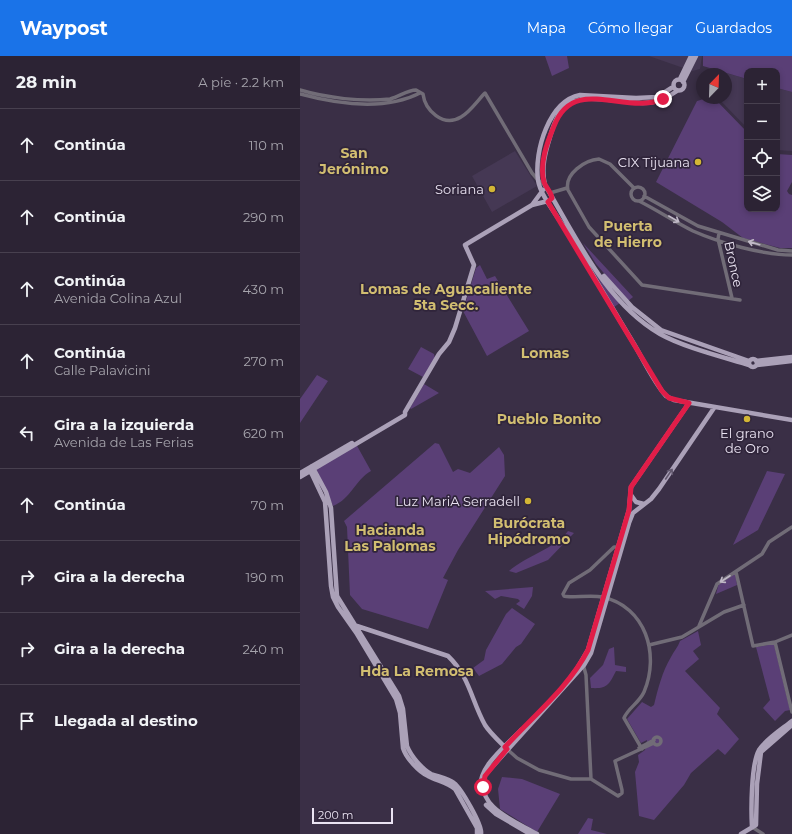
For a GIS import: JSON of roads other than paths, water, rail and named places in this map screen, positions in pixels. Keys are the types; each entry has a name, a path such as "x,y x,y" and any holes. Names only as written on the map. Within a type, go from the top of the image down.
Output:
{"main road":[{"path":"691,56 682,81 683,89 675,89 657,97 636,98 589,94 568,99 555,111 545,133 538,160 538,180 541,192 543,197 550,200 594,266 620,301 659,333 675,340 749,363 752,368 757,363 792,357"},
{"path":"682,81 696,56"},
{"path":"675,89 674,82 682,81"},
{"path":"675,89 658,102 636,103 581,99 566,105 555,122 544,153 543,170 550,200 662,391 669,398 714,408 792,420"},
{"path":"532,205 541,192 547,189"},
{"path":"300,473 404,413 439,354 447,346 455,328 474,264 465,245 532,205 550,200"},
{"path":"757,363 792,360"},
{"path":"530,834 491,808 484,795 484,779 491,767 506,748 583,664 591,653 629,510 631,487 689,403"},
{"path":"620,547 633,513 659,489 714,408"},
{"path":"300,478 311,468"},
{"path":"311,468 325,502 330,586 333,597 341,612 355,627 399,696 403,709 407,746 409,751 429,772 451,781 458,786 481,825 481,834"},
{"path":"630,494 636,502 644,504"},
{"path":"355,627 448,656 456,664 470,686 486,726 506,748"},
{"path":"355,627 398,703 405,753 425,774 449,784 456,791 478,828 477,834"},
{"path":"741,834 755,827 753,784 757,754 762,746 791,724 792,716"},
{"path":"491,808 537,834"}],"street":[{"path":"300,90 334,97 370,101"},
{"path":"300,94 331,101 396,102 421,93 424,102 431,113 442,119 452,120 463,116 485,92 538,180 547,189 567,188"},
{"path":"644,196 645,192 642,188 634,188 610,164 598,159 581,165 569,180 567,188 590,227 642,285 740,300"},
{"path":"634,188 631,192 632,197 635,200 639,200 695,231 718,240 767,252 792,255"},
{"path":"639,200 644,196"},
{"path":"644,196 698,226 778,250 792,251"},
{"name":"Bronce","path":"719,233 718,240 732,298"},
{"path":"699,626 715,586 762,554 769,542 792,527"},
{"path":"620,547 614,547 590,570 572,581 567,586 563,594 566,598 584,595 605,598 618,603 632,613 646,631 651,660 650,674 641,698 624,718 641,748"},
{"path":"736,572 753,646 775,642 792,635"},
{"path":"649,644 682,637 724,612 744,605"},
{"path":"775,642 792,712"},
{"path":"583,664 586,675 591,779"},
{"path":"506,748 517,758 539,770 572,779 591,779 616,796 620,796 622,790 615,761 654,742"},
{"path":"755,827 763,834"}],"place":[{"name":"CIX Tijuana","path":"698,162"},
{"name":"Soriana","path":"492,189"},
{"name":"El grano de Oro","path":"747,419"},
{"name":"Luz MariA Serradell","path":"528,501"}],"district":[{"name":"San Jerónimo","path":"354,162"},
{"name":"Puerta de Hierro","path":"628,234"},
{"name":"Lomas de Aguacaliente 5ta Secc.","path":"446,298"},
{"name":"Lomas","path":"545,353"},
{"name":"Pueblo Bonito","path":"549,419"},
{"name":"Burócrata Hipódromo","path":"529,532"},
{"name":"Hacianda Las Palomas","path":"390,538"},
{"name":"Hda La Remosa","path":"417,671"}]}
